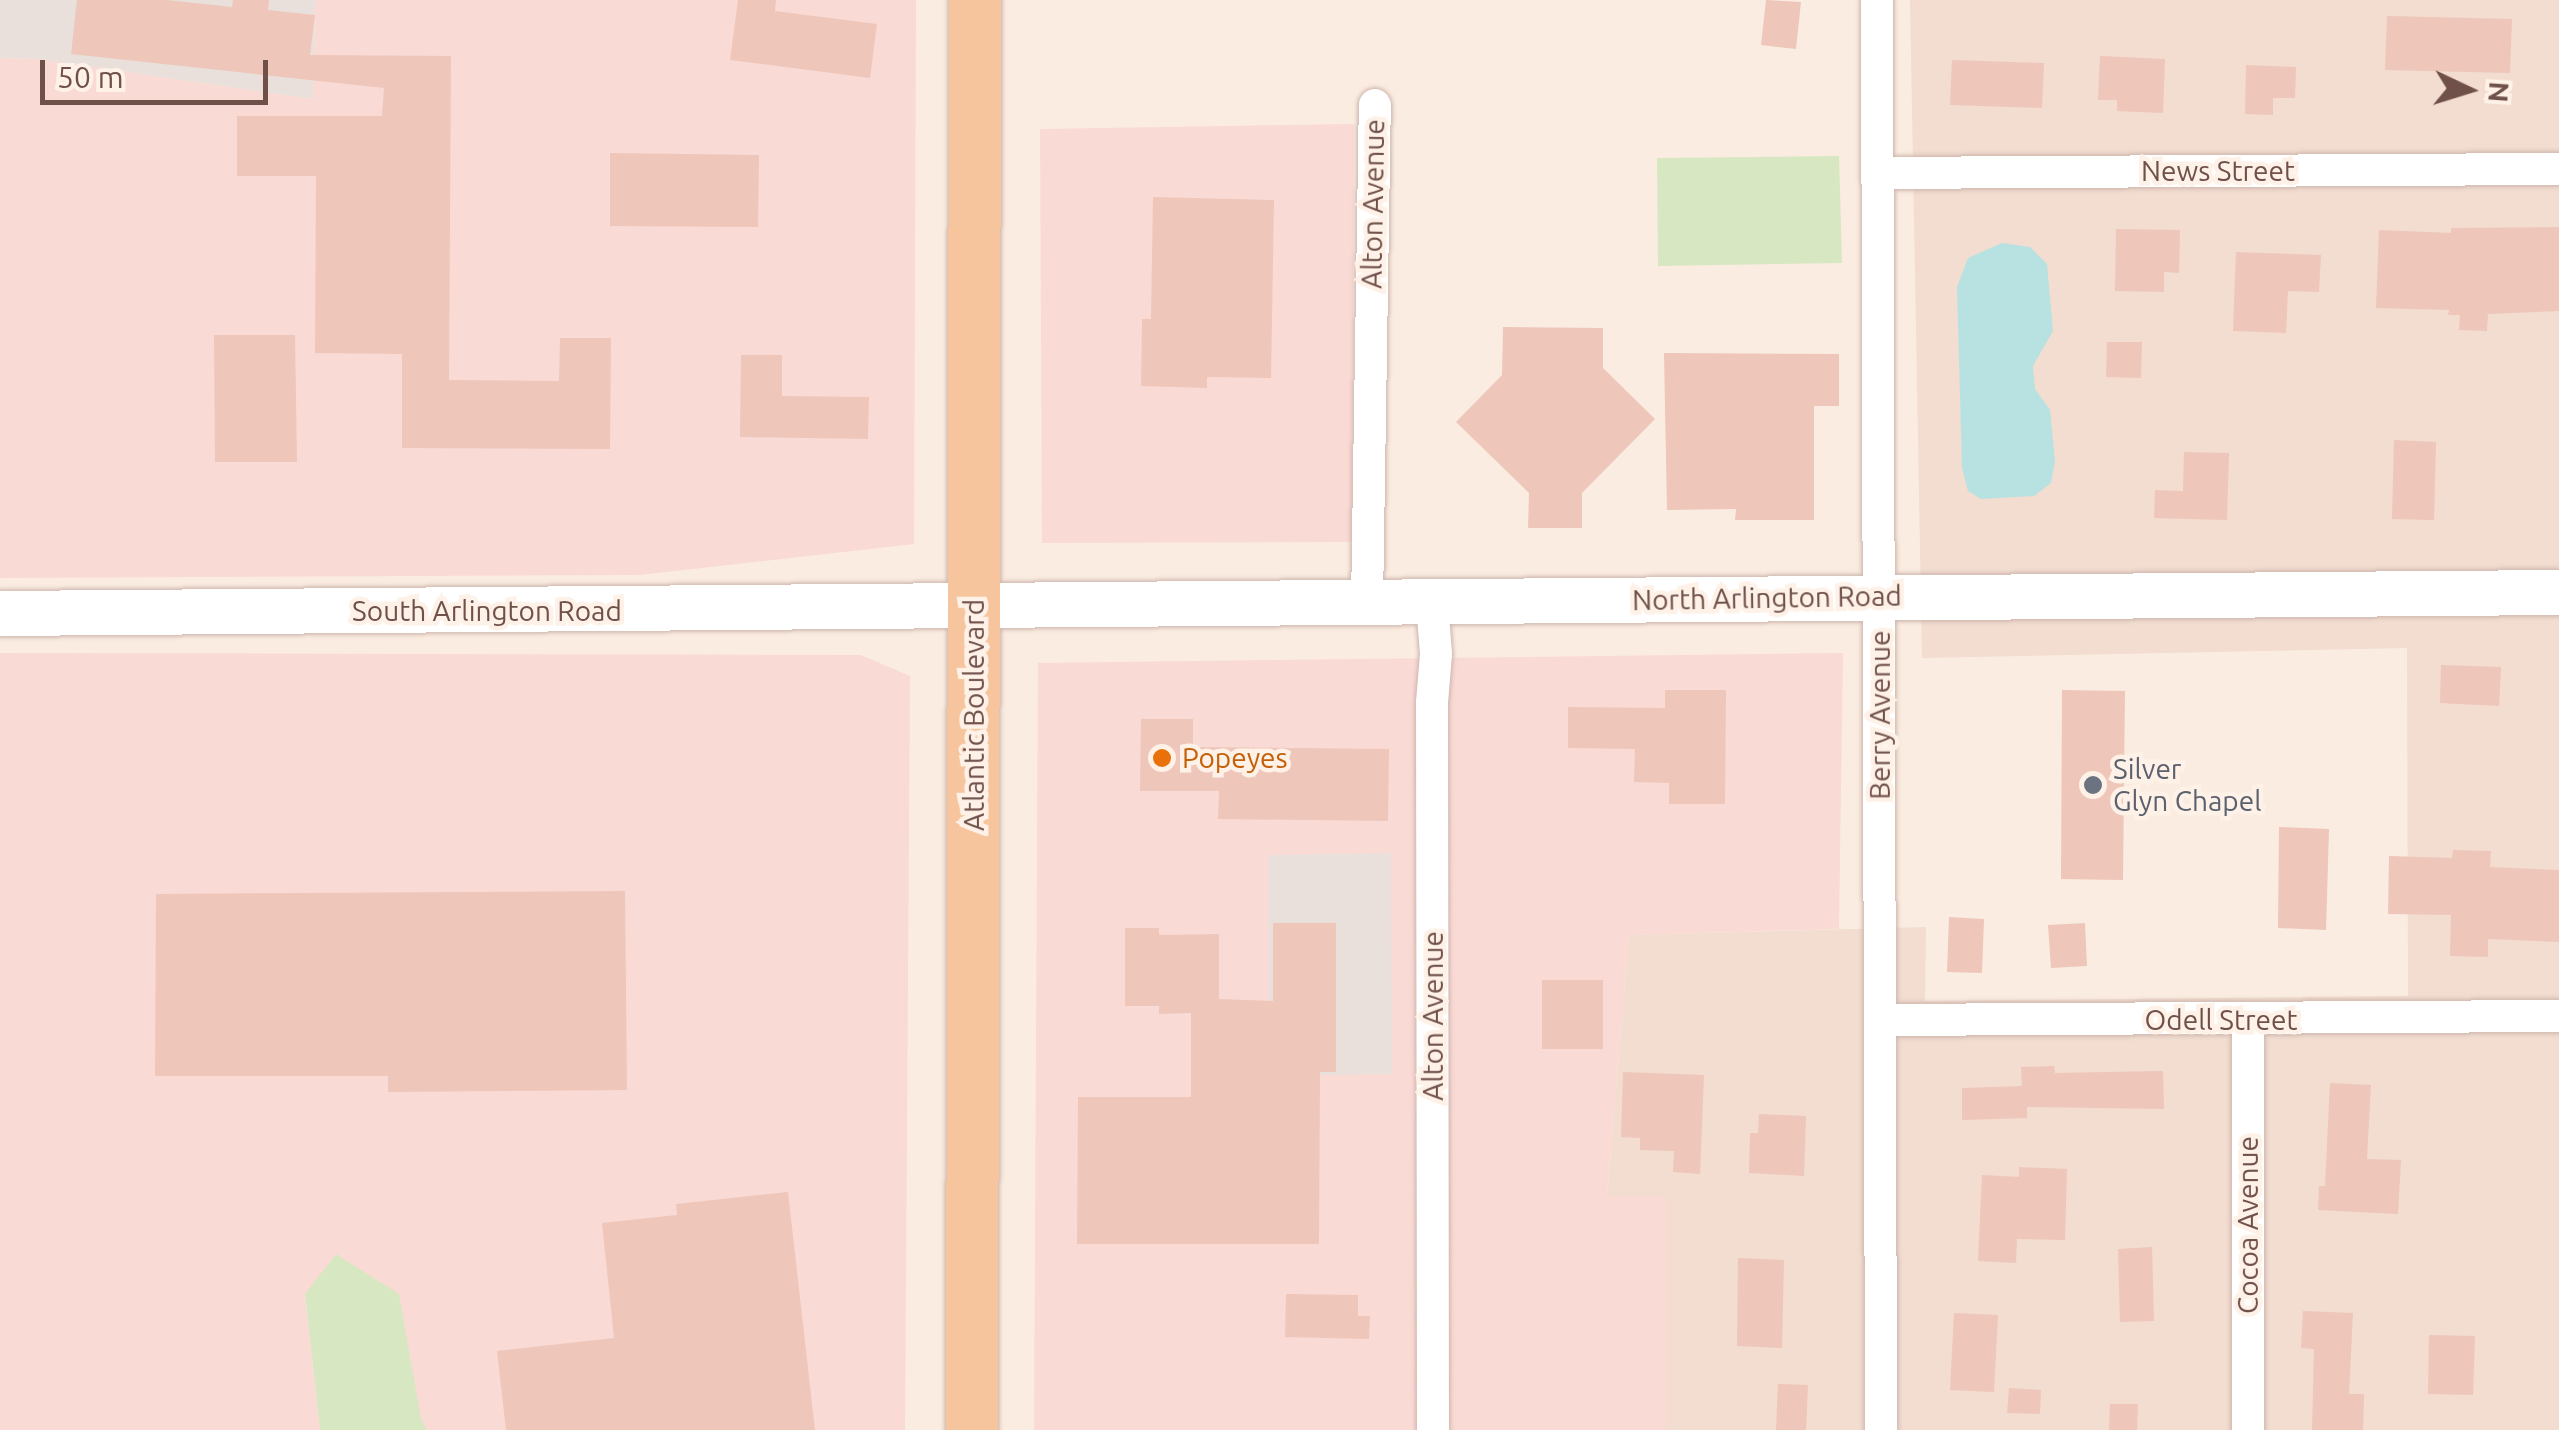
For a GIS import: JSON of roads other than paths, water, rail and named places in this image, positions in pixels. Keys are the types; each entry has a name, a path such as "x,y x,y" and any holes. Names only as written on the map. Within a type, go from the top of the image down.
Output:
{"main road":[{"name":"Atlantic Boulevard","path":"972,1430 975,0"},
{"name":"North Arlington Road","path":"974,607 2559,592"},
{"name":"South Arlington Road","path":"0,613 974,607"}],"street":[{"name":"Berry Avenue","path":"1877,0 1882,1430"},
{"name":"Alton Avenue","path":"1367,604 1375,105"},
{"name":"News Street","path":"1877,174 2559,169"},
{"name":"Alton Avenue","path":"1432,603 1436,654 1432,703 1433,1430"},
{"name":"Odell Street","path":"1882,1020 2559,1016"},
{"name":"Cocoa Avenue","path":"2248,1020 2248,1430"}],"water":[{"path":"2002,243 2030,247 2047,264 2053,331 2033,366 2035,389 2050,410 2055,461 2051,483 2034,496 1981,499 1968,491 1962,468 1957,287 1968,258"}],"place":[{"name":"Popeyes","path":"1162,758"},
{"name":"Silver Glyn Chapel","path":"2093,785"}]}
